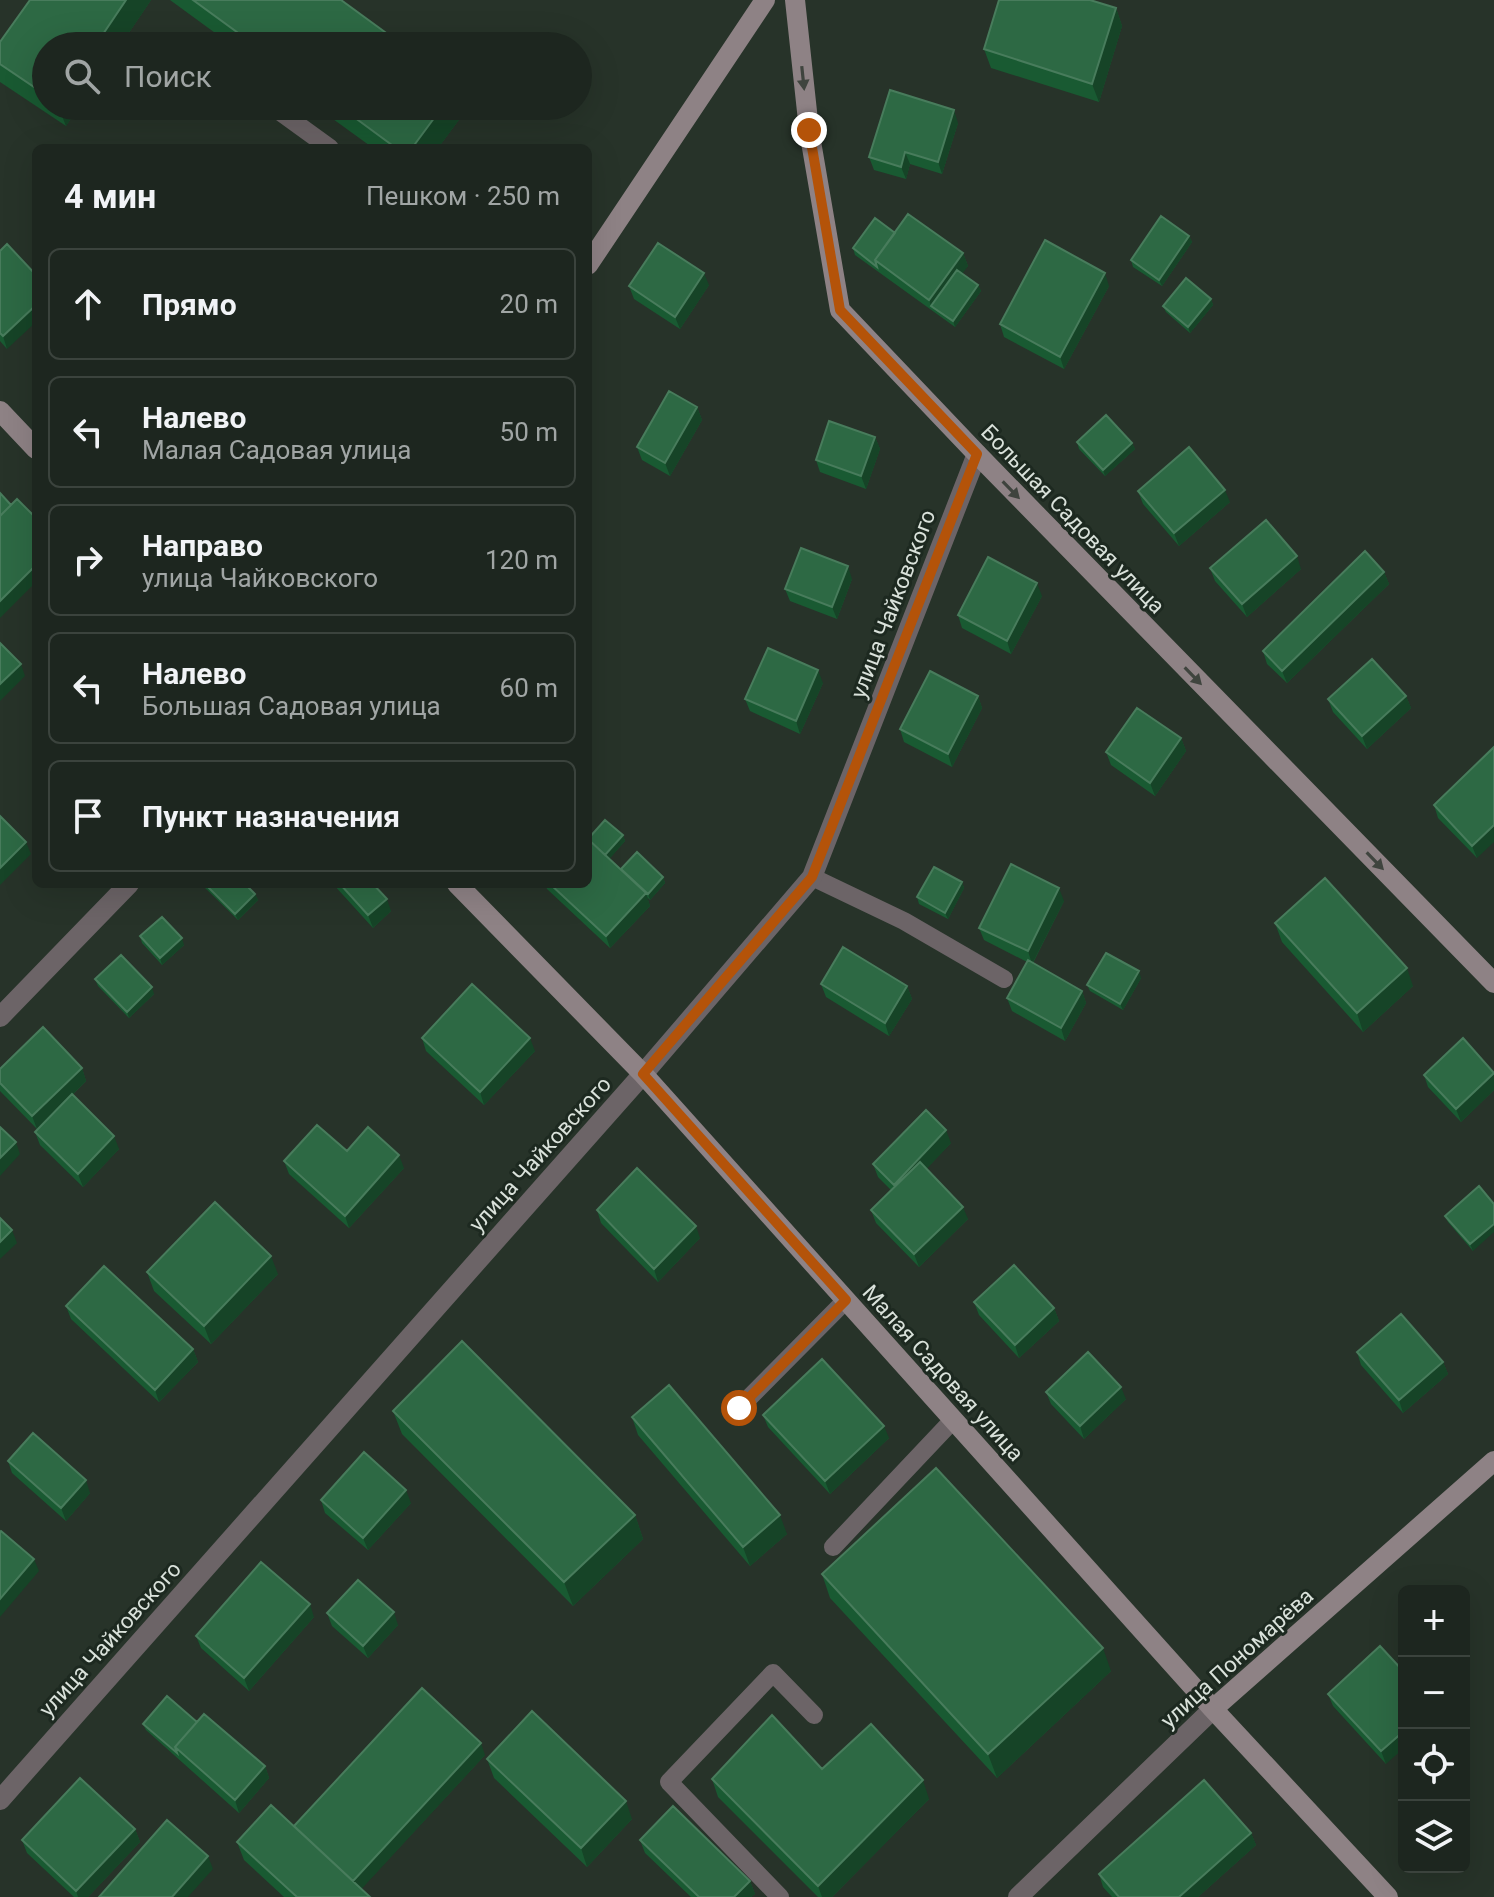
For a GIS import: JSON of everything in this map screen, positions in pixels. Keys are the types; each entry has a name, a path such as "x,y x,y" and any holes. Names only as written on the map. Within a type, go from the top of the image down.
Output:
{"main road":[{"path":"592,259 765,0"},
{"name":"Большая Садовая улица","path":"795,0 809,130 840,310 1494,983"},
{"path":"0,411 32,445"},
{"name":"Малая Садовая улица","path":"461,888 643,1074 1213,1709 1388,1897"},
{"name":"улица Пономарёва","path":"1213,1709 1494,1461"}],"street":[{"name":"улица Чайковского","path":"0,1800 643,1074 812,877 977,454"},
{"path":"0,1017 125,888"},
{"name":"улица Пономарёва","path":"1018,1897 1213,1709"}],"lane":[{"path":"291,120 324,144"},
{"path":"812,877 904,921 1004,979"},
{"path":"739,1408 846,1300"},
{"path":"833,1547 953,1420"},
{"path":"780,1897 669,1782 773,1673 814,1715"}],"building":[{"path":"30,0 126,0 104,32 32,32 32,86 0,64 0,42"},
{"path":"193,0 341,0 385,32 237,32"},
{"path":"999,0 1090,0 1116,8 1092,84 984,49"},
{"path":"890,90 954,110 938,162 905,152 901,167 869,157"},
{"path":"358,120 433,120 415,144 391,144"},
{"path":"908,214 963,253 929,300 875,260"},
{"path":"1161,216 1189,236 1159,280 1131,260"},
{"path":"875,218 895,233 875,260 877,267 853,248"},
{"path":"1045,240 1105,273 1060,357 1000,324"},
{"path":"658,243 704,273 675,317 629,286"},
{"path":"7,244 32,271 32,309 3,336 0,333 0,251"},
{"path":"957,270 978,285 953,321 931,306"},
{"path":"1186,278 1211,299 1188,327 1163,306"},
{"path":"669,391 697,407 665,463 637,447"},
{"path":"1106,415 1132,443 1103,470 1077,442"},
{"path":"829,421 875,437 861,476 816,460"},
{"path":"1189,447 1225,490 1174,533 1138,491"},
{"path":"0,493 11,505 0,516"},
{"path":"17,499 32,514 32,569 0,601 0,516"},
{"path":"1266,520 1297,556 1242,604 1210,568"},
{"path":"801,548 848,566 832,607 785,589"},
{"path":"1365,551 1384,572 1282,671 1263,651"},
{"path":"988,557 1037,583 1007,641 958,615"},
{"path":"0,643 21,664 0,684"},
{"path":"768,648 818,670 796,721 745,699"},
{"path":"1372,659 1406,696 1362,736 1328,699"},
{"path":"930,671 978,696 948,754 900,729"},
{"path":"1137,708 1181,738 1150,783 1106,752"},
{"path":"1494,747 1494,825 1472,846 1434,805"},
{"path":"0,816 26,842 0,868"},
{"path":"605,820 623,835 605,855 592,843 592,835"},
{"path":"592,843 646,893 606,936 554,888 592,888"},
{"path":"637,852 663,877 648,894 621,869"},
{"path":"1011,864 1059,888 1028,951 979,928"},
{"path":"934,867 962,882 945,913 917,897"},
{"path":"1325,878 1407,968 1357,1013 1275,923"},
{"path":"209,888 249,888 255,894 235,914"},
{"path":"344,888 377,888 387,899 368,915"},
{"path":"162,917 182,938 160,958 140,936"},
{"path":"843,947 907,986 885,1023 821,984"},
{"path":"1106,953 1139,971 1120,1004 1087,985"},
{"path":"121,955 152,987 127,1012 95,979"},
{"path":"1028,960 1082,991 1061,1028 1007,998"},
{"path":"472,984 530,1038 480,1092 422,1038"},
{"path":"43,1027 82,1068 32,1116 0,1083 0,1069"},
{"path":"1463,1038 1494,1073 1456,1109 1424,1075"},
{"path":"72,1094 114,1136 78,1174 35,1132"},
{"path":"926,1110 946,1130 894,1185 873,1164"},
{"path":"317,1125 347,1151 368,1127 399,1155 345,1216 284,1161"},
{"path":"0,1127 16,1142 0,1158"},
{"path":"920,1162 963,1207 914,1254 871,1210"},
{"path":"637,1168 696,1226 654,1269 597,1210"},
{"path":"1479,1186 1494,1204 1494,1224 1470,1244 1445,1216"},
{"path":"215,1202 271,1256 204,1326 147,1272"},
{"path":"0,1218 12,1230 0,1242"},
{"path":"1014,1265 1054,1308 1015,1345 974,1302"},
{"path":"104,1266 193,1349 155,1390 66,1306"},
{"path":"1401,1314 1443,1362 1399,1400 1357,1352"},
{"path":"462,1341 635,1515 564,1582 393,1411"},
{"path":"1088,1352 1121,1387 1080,1426 1046,1392"},
{"path":"822,1359 884,1426 825,1481 763,1415"},
{"path":"669,1385 780,1515 743,1547 632,1417"},
{"path":"33,1433 86,1480 61,1508 8,1461"},
{"path":"364,1452 406,1490 363,1538 321,1500"},
{"path":"936,1468 1103,1648 988,1754 822,1574"},
{"path":"0,1532 34,1559 0,1599"},
{"path":"261,1562 310,1604 244,1678 196,1636"},
{"path":"358,1580 394,1612 363,1646 327,1613"},
{"path":"1380,1646 1398,1666 1398,1736 1381,1751 1328,1694"},
{"path":"422,1688 481,1743 353,1881 294,1826"},
{"path":"167,1696 197,1722 175,1747 177,1753 143,1724"},
{"path":"532,1711 626,1801 581,1848 487,1759"},
{"path":"204,1714 265,1766 235,1800 175,1747"},
{"path":"772,1715 822,1769 871,1724 923,1780 818,1886 712,1779"},
{"path":"80,1778 135,1829 76,1891 22,1840"},
{"path":"1204,1780 1251,1833 1179,1897 1119,1897 1099,1874"},
{"path":"271,1805 370,1897 297,1897 237,1842"},
{"path":"673,1806 750,1881 734,1897 699,1897 640,1840"},
{"path":"167,1820 208,1856 172,1897 99,1897"}],"route":[{"path":"739,1408 846,1300 643,1074 812,877 977,454 840,310 809,130"}]}
